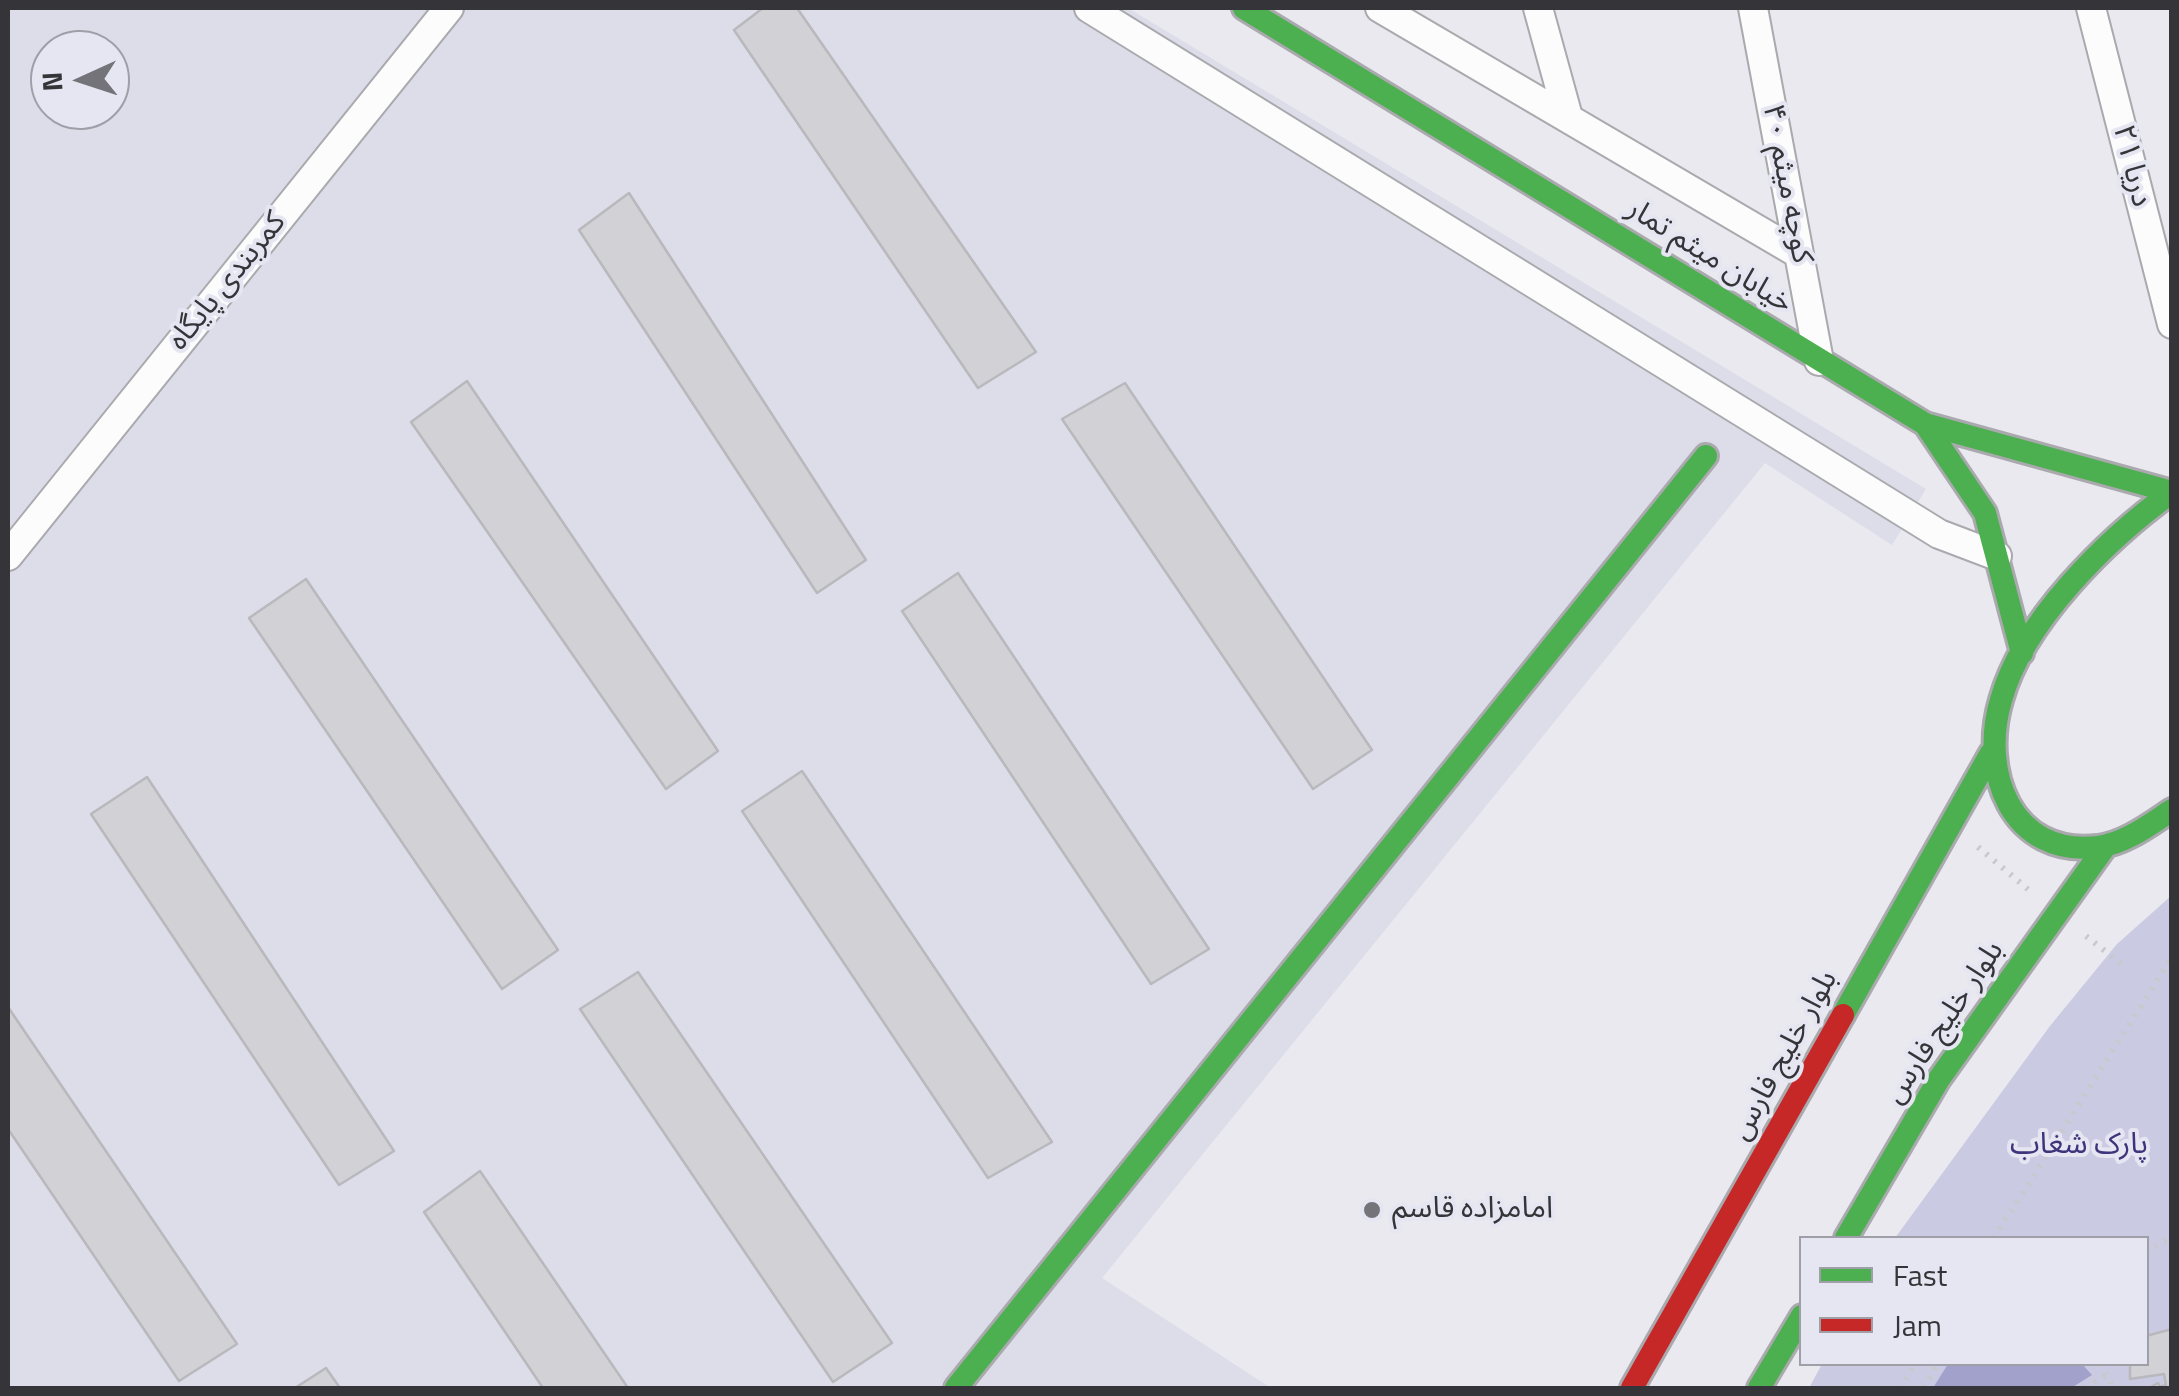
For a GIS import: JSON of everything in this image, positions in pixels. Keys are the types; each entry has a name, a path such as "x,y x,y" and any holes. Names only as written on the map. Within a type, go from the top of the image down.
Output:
{"street":[{"name":"کمربندی پایگاه","path":"8,556 449,8"},
{"path":"1089,8 1939,534 1997,556"},
{"path":"1380,8 1799,254"},
{"path":"1538,8 1568,118"},
{"name":"کوچه میثم ۴۰","path":"1752,8 1820,361"},
{"name":"دریا ۲۱","path":"2091,8 2172,324"},
{"name":"خیابان میثم تمار","path":"1258,12 1925,424 2172,492"},
{"path":"1925,424 1985,513 2022,653"},
{"path":"956,1388 1706,456"},
{"path":"2172,492 2123,529 2068,590 2022,653 2000,700 1991,753 2000,792 2021,825 2056,846 2104,848 2172,810"},
{"name":"بلوار خلیج‌ فارس","path":"1632,1388 1991,753"},
{"name":"بلوار خلیج ‌فارس","path":"1847,1236 1938,1079 2104,848"},
{"path":"1760,1388 1799,1321"}],"path":[{"path":"1995,1236 2172,957"},
{"path":"2149,1250 2172,1237"},
{"path":"1899,1388 1914,1366"},
{"path":"1924,1388 1936,1366"},
{"path":"2101,1366 2114,1388"},
{"path":"2085,1388 2108,1375"}],"shaded area":[{"path":"8,8 1128,8 1926,489 1892,545 1765,463 1102,1278 1271,1388 8,1388"}],"green space":[{"name":"پارک شغاب","path":"2171,896 2171,1388 1809,1388 1821,1366 2149,1366 2149,1236 1896,1236 2050,1026 2117,944"}],"water":[{"path":"1947,1366 2084,1366 2092,1375 2071,1388 1933,1388"}],"building":[{"path":"763,8 797,8 1036,352 978,388 734,30"},
{"path":"629,193 866,560 817,593 579,230"},
{"path":"467,381 718,751 666,789 411,422"},
{"path":"1125,383 1372,750 1313,789 1062,419"},
{"path":"958,573 1209,949 1151,984 902,611"},
{"path":"306,579 558,950 502,989 249,618"},
{"path":"802,771 1052,1142 988,1178 742,811"},
{"path":"147,777 394,1151 339,1185 91,814"},
{"path":"638,972 892,1343 833,1382 580,1009"},
{"path":"8,1007 237,1344 179,1381 8,1129"},
{"path":"480,1171 628,1388 543,1388 424,1212"},
{"path":"2172,1329 2172,1388 2149,1388 2158,1383 2160,1387 2166,1385 2164,1374 2130,1379 2130,1366 2149,1366 2149,1335"},
{"path":"326,1368 340,1388 295,1388"}],"traffic: fast":[{"path":"1244,8 1925,424 2172,492"},
{"path":"1925,424 1985,513 2022,653"},
{"path":"956,1388 1706,456"},
{"path":"2172,492 2095,558 2070,584 2028,641 2001,700 1995,754 1999,780 2023,824 2043,838 2068,846 2098,847 2118,842 2172,810"},
{"path":"1843,1015 1991,753"},
{"path":"1847,1236 1939,1079 2104,848"},
{"path":"1759,1388 1799,1321"}],"traffic: jam":[{"path":"1632,1388 1843,1015"}],"place":[{"name":"امامزاده قاسم","path":"1372,1210"}]}
